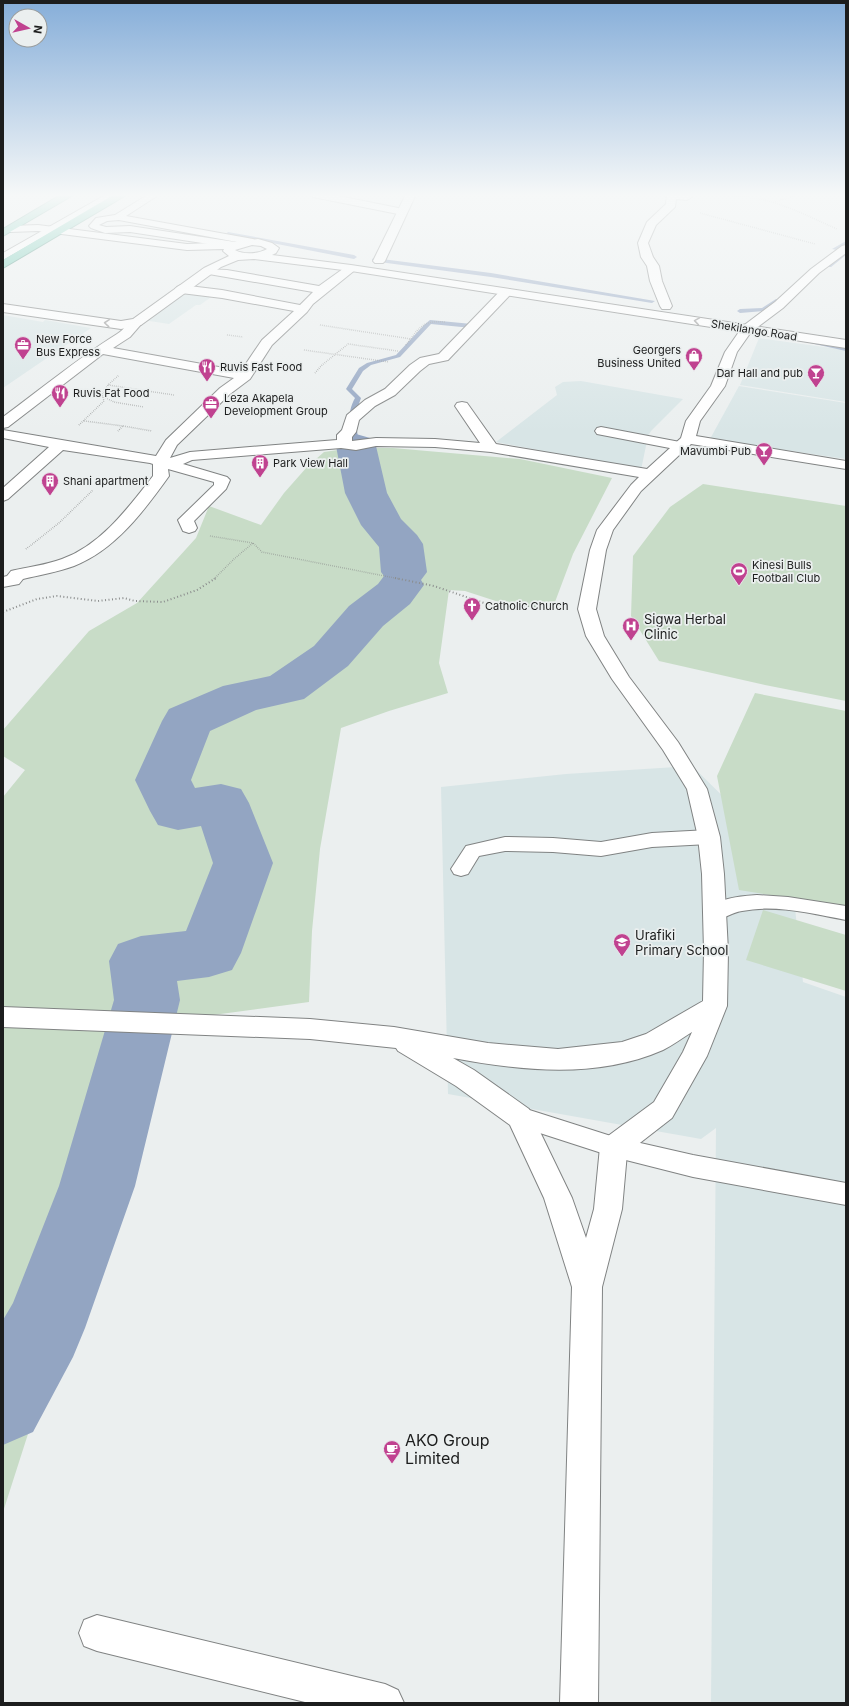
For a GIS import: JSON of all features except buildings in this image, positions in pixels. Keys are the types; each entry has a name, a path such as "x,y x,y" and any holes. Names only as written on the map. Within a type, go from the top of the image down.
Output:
{"street":[{"path":"3,424 82,366 101,350 126,334 137,322 181,289 195,274"},
{"path":"230,274 318,289"},
{"path":"3,582 13,580 16,575 67,563 88,553 112,534 151,490 160,476 171,443 225,391 245,376 258,354 267,343 318,289 340,274"},
{"path":"300,309 341,274"},
{"name":"Shekilango Road","path":"385,274 506,292 753,325 846,334"},
{"name":"Shekilango Road","path":"459,274 666,306 846,344"},
{"path":"655,274 666,306"},
{"path":"580,1703 587,1287 608,1209 614,1147 663,1110 694,1056 715,1006 713,874 709,837 698,789 671,747 621,679 595,636 587,609 598,550 605,530 636,488 684,442 694,421 718,386 731,352 753,325 779,305 812,274"},
{"path":"181,289 222,294 300,309"},
{"path":"341,444 345,440 344,435 349,432 352,418 370,403 390,392 415,368 425,361 443,357 506,292"},
{"path":"3,308 121,325 137,322"},
{"path":"101,350 245,376"},
{"path":"462,406 491,448"},
{"path":"3,434 164,463 222,480 221,486 186,520 189,528"},
{"path":"164,463 190,456 341,444 356,446 376,442 435,443 491,448 650,474"},
{"path":"684,442 846,465"},
{"path":"3,496 58,444"},
{"path":"3,1017 310,1029 394,1037 488,1054 558,1060 622,1053 655,1042 682,1024 715,1006"},
{"path":"394,1037 465,1078 520,1117 558,1198 587,1287"},
{"path":"97,1633 385,1703"}],"lane":[{"path":"601,432 684,442"},
{"path":"460,868 473,851 505,844 553,845 601,849 652,840 709,837"},
{"path":"714,914 732,905 756,902 799,905 846,913"},
{"path":"520,1117 614,1147 693,1166 846,1194"}],"path":[{"path":"300,309 329,314 320,325 411,339"},
{"path":"404,348 423,324 430,321 473,326"},
{"path":"315,373 318,367 343,351 348,344 401,352 397,355"},
{"path":"304,350 382,360 415,368"},
{"path":"58,444 104,400 102,394 108,385 141,358"},
{"path":"382,360 387,358"},
{"path":"108,385 174,395"},
{"path":"102,396 114,402 144,407"},
{"path":"23,551 59,523 93,490"},
{"path":"189,528 195,534 253,543 262,552 434,586 487,604 587,609"},
{"path":"3,612 37,598 57,596 98,601 124,598 135,601 163,602 196,590 216,578 234,559 253,543"}],"shaded area":[{"path":"183,290 214,295 200,305 196,305 169,324 143,320"},
{"name":"New Force Bus Express","path":"3,315 43,322 45,320 91,328 3,388"},
{"name":"Dar Hall and pub","path":"759,338 846,350 846,402 740,385"},
{"path":"581,381 683,399 651,431 648,436 641,470 496,442 557,395 555,387 563,382"},
{"path":"739,386 846,403 846,459 710,439"},
{"path":"692,766 790,862 803,982 846,997 846,1703 711,1703 716,1128 701,1139 448,1094 441,787 566,774"}],"green space":[{"path":"352,448 393,448 520,459 612,478 573,554 552,610 505,604 465,591 449,590 439,663 448,693 389,711 341,728 320,849 312,931 309,1002 176,1020 93,1231 3,1512 3,797 25,770 3,756 3,730 89,631 137,603 196,538 209,506 261,525 284,493 307,467 324,452"},
{"name":"Kinesi Bulls Football Club","path":"703,484 846,506 846,701 765,685 659,661 631,616 633,556 670,507"},
{"path":"755,693 846,711 846,907 739,890 717,776"},
{"path":"763,910 846,935 846,991 746,960"}],"waterway":[{"path":"480,274 652,301"},
{"path":"740,311 763,310 778,300"},
{"path":"356,446 352,415 358,398 349,389 361,369 369,364 398,356 430,322 472,326 478,324"},
{"path":"812,342 846,349"},
{"path":"356,446 366,493 383,525 401,544 404,572"},
{"path":"3,1402 44,1328 97,1186 147,1000 141,961 209,953 243,863 221,803 178,811 163,780 188,721 241,697 286,688 331,656 366,616 394,594 401,585"}],"place":[{"name":"New Force Bus Express","path":"23,360"},
{"name":"Georgers Business United","path":"694,371"},
{"name":"Ruvis Fast Food","path":"207,382"},
{"name":"Dar Hall and pub","path":"816,388"},
{"name":"Ruvis Fat Food","path":"60,408"},
{"name":"Leza Akapela Development Group","path":"211,419"},
{"name":"Mavumbi Pub","path":"764,466"},
{"name":"Park View Hall","path":"260,478"},
{"name":"Shani apartment","path":"50,496"},
{"name":"Kinesi Bulls Football Club","path":"739,586"},
{"name":"Catholic Church","path":"472,621"},
{"name":"Sigwa Herbal Clinic","path":"631,641"},
{"name":"Urafiki Primary School","path":"622,957"},
{"name":"AKO Group Limited","path":"392,1464"}]}
